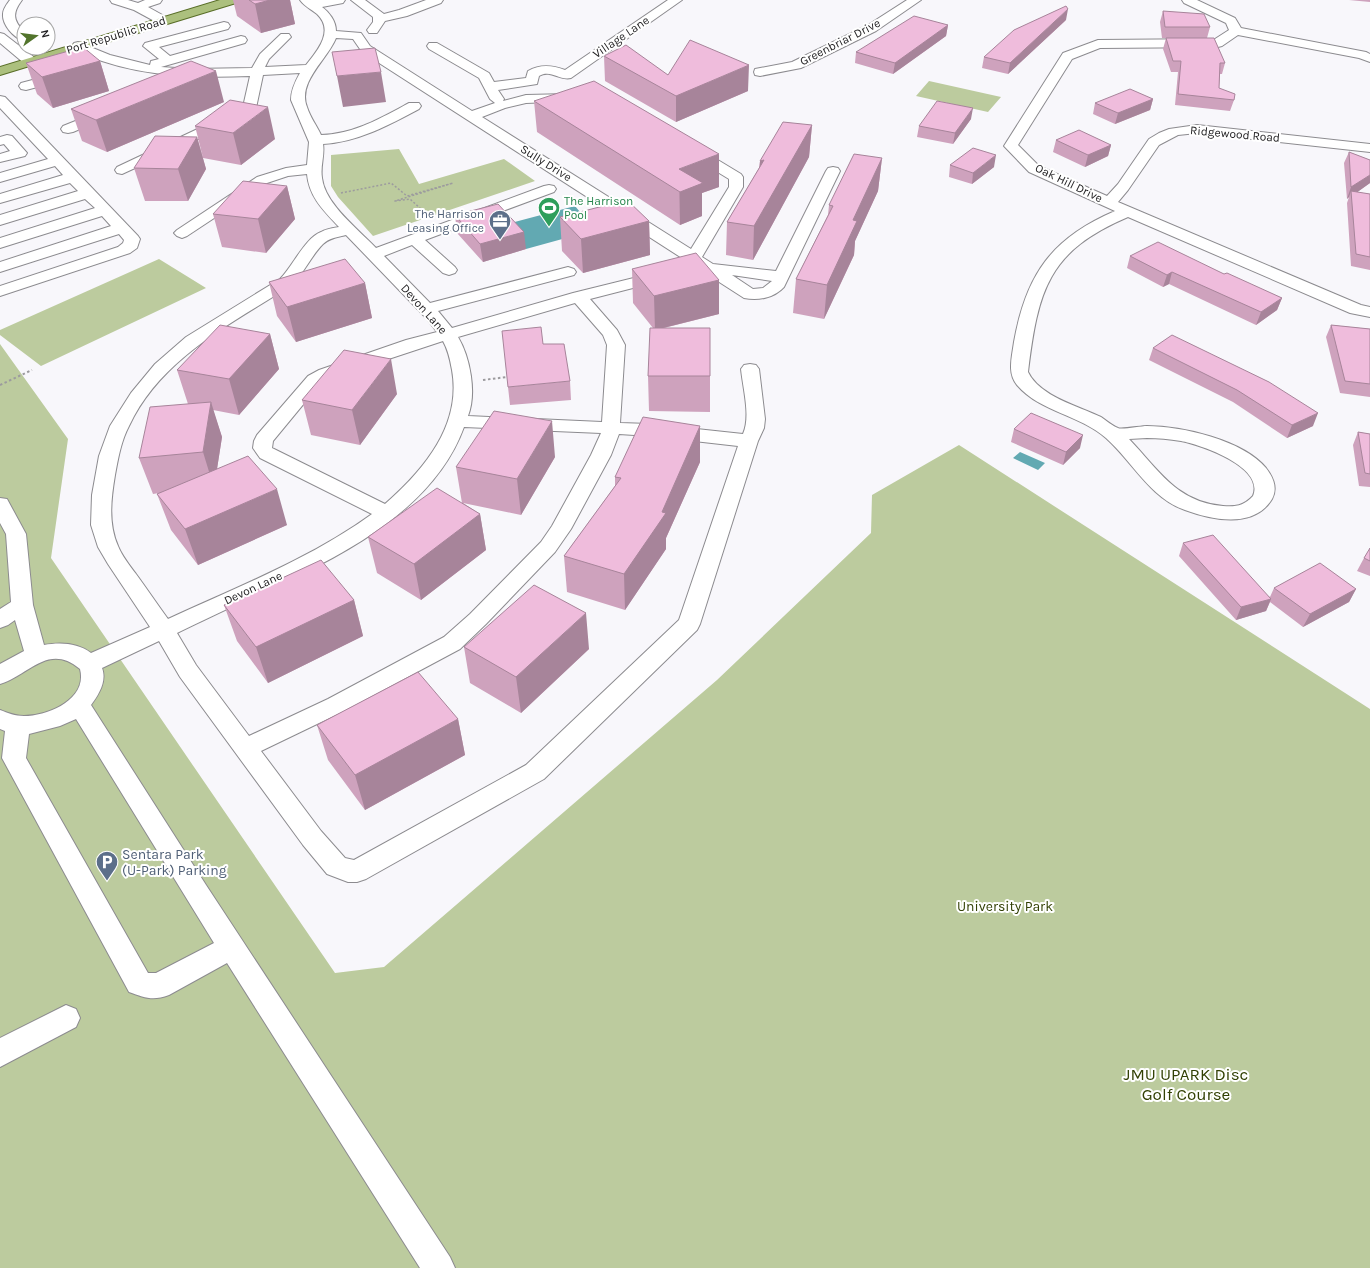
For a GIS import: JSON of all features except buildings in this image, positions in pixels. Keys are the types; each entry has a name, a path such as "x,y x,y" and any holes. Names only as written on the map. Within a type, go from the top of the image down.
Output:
{"main road":[{"name":"Port Republic Road","path":"0,71 227,1"}],"street":[{"path":"16,0 8,12 8,19 5,26 16,32"},
{"path":"116,0 138,7 162,20"},
{"path":"138,7 156,0"},
{"path":"310,2 339,0"},
{"path":"310,2 328,21 331,34 357,36 373,30 379,23 379,16 357,0"},
{"path":"379,19 403,13 437,0"},
{"name":"Village Lane","path":"490,87 532,81 533,74 542,70 557,71 566,75 676,0"},
{"name":"Greenbriar Drive","path":"760,72 796,65 872,28 915,0"},
{"path":"1188,0 1231,21 1236,31 1362,55 1370,58"},
{"path":"169,60 149,46 224,26"},
{"name":"Oak Hill Drive","path":"1236,31 1218,43 1098,44 1067,56 1011,146 1034,169 1109,203 1356,309 1370,312"},
{"name":"Devon Lane","path":"89,664 332,550 360,533 387,513 416,487 436,463 451,438 458,421 463,400 462,374 457,352 447,334 426,309 321,198 316,185 314,170 316,140 300,108 298,98 301,83 324,52 331,34"},
{"name":"Sully Drive","path":"357,36 366,48 709,267 781,278 833,171"},
{"path":"0,37 30,61"},
{"path":"122,170 245,112 248,108 256,71 264,57 285,37"},
{"path":"143,68 241,40"},
{"path":"78,46 116,62 143,68 188,73 311,68"},
{"path":"433,46 484,76 501,105"},
{"path":"94,68 116,62"},
{"path":"26,86 79,72"},
{"path":"168,86 183,78 188,73"},
{"path":"471,116 501,105 526,99 582,99"},
{"path":"0,100 132,239 131,245 124,250 0,291"},
{"path":"316,140 339,139 356,134 414,106"},
{"path":"68,129 118,108"},
{"name":"Ridgewood Road","path":"1109,203 1124,187 1154,142 1161,137 1175,132 1197,129 1370,148"},
{"path":"0,141 7,139 20,153"},
{"path":"682,145 736,177 736,187 694,257"},
{"path":"0,158 44,146"},
{"path":"0,178 58,161"},
{"path":"182,233 262,180 286,172 314,170"},
{"path":"0,199 73,177"},
{"path":"373,254 549,188"},
{"path":"0,220 88,193"},
{"path":"0,243 105,210"},
{"path":"1114,434 1135,432 1160,433 1189,437 1214,444 1238,457 1257,471 1264,485 1264,495 1260,502 1246,511 1236,512 1208,510 1186,503 1166,491 1114,434 1098,423 1032,391 1021,379 1019,372 1029,308 1035,290 1043,276 1062,251 1080,235 1091,228 1129,211"},
{"path":"0,267 121,228"},
{"path":"349,229 321,237 294,274 286,282 192,341 177,354 144,388 130,407 119,426 104,478 102,495 102,529 108,547 118,564 164,630 188,671 312,838 336,866 348,871 357,871 535,772 689,624 749,441 755,428 756,418 750,369"},
{"path":"413,238 449,270"},
{"path":"426,309 568,272"},
{"path":"387,513 345,491 267,454 262,448 261,445 264,439 311,382 317,378 405,346 579,297 671,274"},
{"path":"246,748 336,705 423,659 457,639 554,540 601,455 610,434 611,427 616,345 611,334 579,297"},
{"path":"458,421 611,427 749,441"},
{"path":"0,504 16,534 22,605 36,655"},
{"path":"0,620 22,605"},
{"path":"0,676 9,667 36,655 61,652 77,656 89,664 92,671 90,688 77,705 67,713 41,723 9,722 14,758 139,983 149,986 159,986 232,947"},
{"path":"77,705 86,714 232,947 439,1268"},
{"path":"0,1053 66,1018"}],"path":[{"path":"321,198 391,183 407,196 454,183 395,201 410,199 427,214"},
{"path":"0,385 32,370"}],"green space":[{"path":"929,81 1001,97 988,112 916,96"},
{"path":"399,149 419,184 504,159 535,181 373,236 338,197 331,186 331,155"},
{"path":"159,259 206,288 41,366 0,335 0,330"},
{"name":"University Park","path":"0,344 68,439 51,558 335,973 384,967 717,680 871,533 872,495 959,445 1370,709 1370,1268 0,1268"}],"water":[{"name":"The Harrison Pool","path":"575,206 595,230 526,249 503,225"},
{"path":"1020,452 1045,463 1038,470 1013,458"}],"place":[{"name":"The Harrison Pool","path":"549,228"},
{"name":"The Harrison Leasing Office","path":"500,240"},
{"name":"Sentara Park (U-Park) Parking","path":"107,882"}],"park label":[{"name":"JMU UPARK Disc Golf Course","path":"1186,1084"}]}
